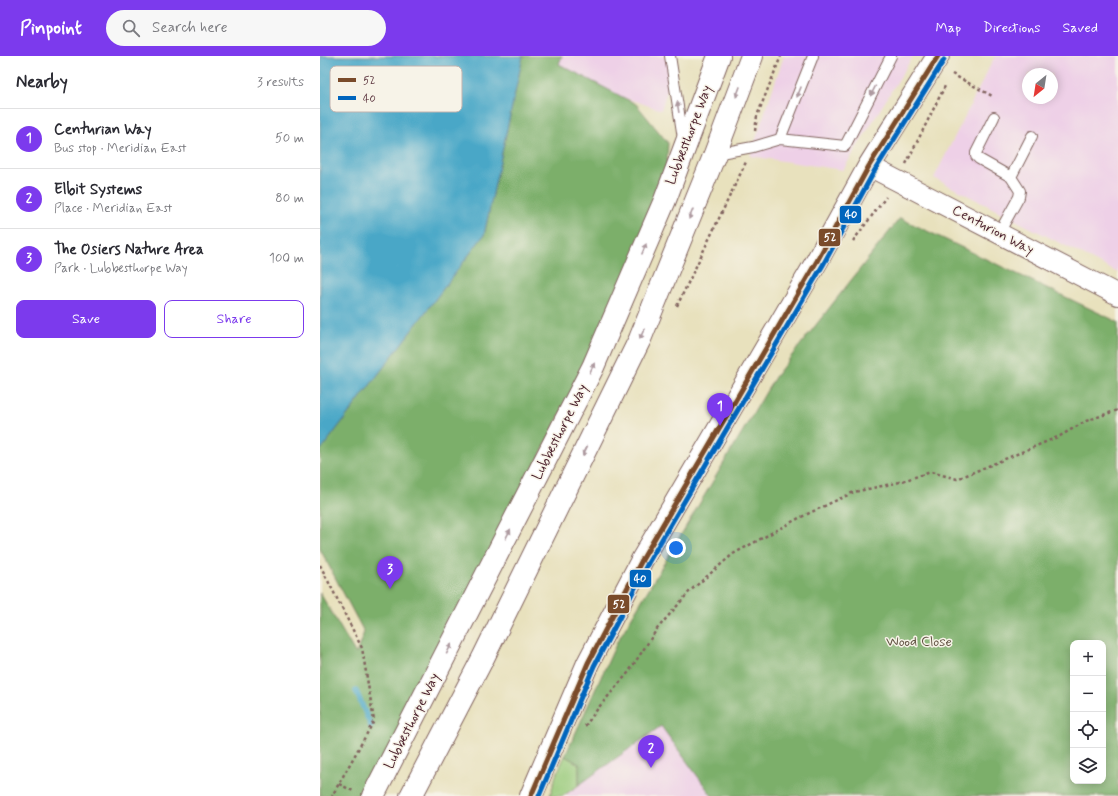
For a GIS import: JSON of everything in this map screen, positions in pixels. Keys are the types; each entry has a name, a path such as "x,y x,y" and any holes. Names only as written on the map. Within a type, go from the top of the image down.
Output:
{"main road":[{"name":"Lubbesthorpe Way","path":"365,794 593,367 665,200 719,56"},
{"path":"411,796 483,658 640,339 715,154 752,56"},
{"path":"531,796 588,663 642,560 817,261 869,166 938,56"}],"street":[{"name":"Centurion Way","path":"869,166 1118,295"}],"lane":[{"path":"670,56 684,146"},
{"path":"780,139 813,56"},
{"path":"715,154 753,147 780,139 845,146 891,56"},
{"path":"994,117 976,153 976,156 1011,177 1020,191 1019,197 999,233"},
{"path":"1011,177 1032,136"}],"path":[{"path":"952,74 994,97"},
{"path":"581,731 628,673 657,629 690,591 733,554 799,518 854,492 896,483 931,472 957,479 1060,436 1086,421 1118,410"},
{"path":"320,565 362,648 374,721 332,796"},
{"path":"339,784 365,794"}],"shaded area":[{"path":"554,56 678,56 661,110 549,72"},
{"path":"784,56 913,56 843,170 750,156"},
{"path":"995,56 1118,56 1118,273 934,178"},
{"path":"661,726 712,796 563,796"}],"green space":[{"path":"523,56 562,56 559,64 636,104 668,143 665,200 373,796 320,796 320,593 356,654 364,632 320,549 320,451 484,235"},
{"name":"Wood Close","path":"900,218 1118,322 1118,796 712,796 661,726 579,785 579,764 565,756 617,642 775,377"},
{"path":"565,756 579,764 579,785 563,796 550,796 556,775"}],"water":[{"path":"320,56 523,56 484,235 320,451"}],"waterway":[{"path":"356,691 371,726"}],"transit line":[{"name":"52","path":"531,796 588,663 642,560 817,261 869,166 938,56"},
{"name":"40","path":"539,796 594,666 648,563 823,265 875,170 944,60"}],"place":[{"name":"Centurian Way","path":"720,426"},
{"name":"The Osiers Nature Area","path":"390,589"},
{"name":"Elbit Systems","path":"651,768"}]}
